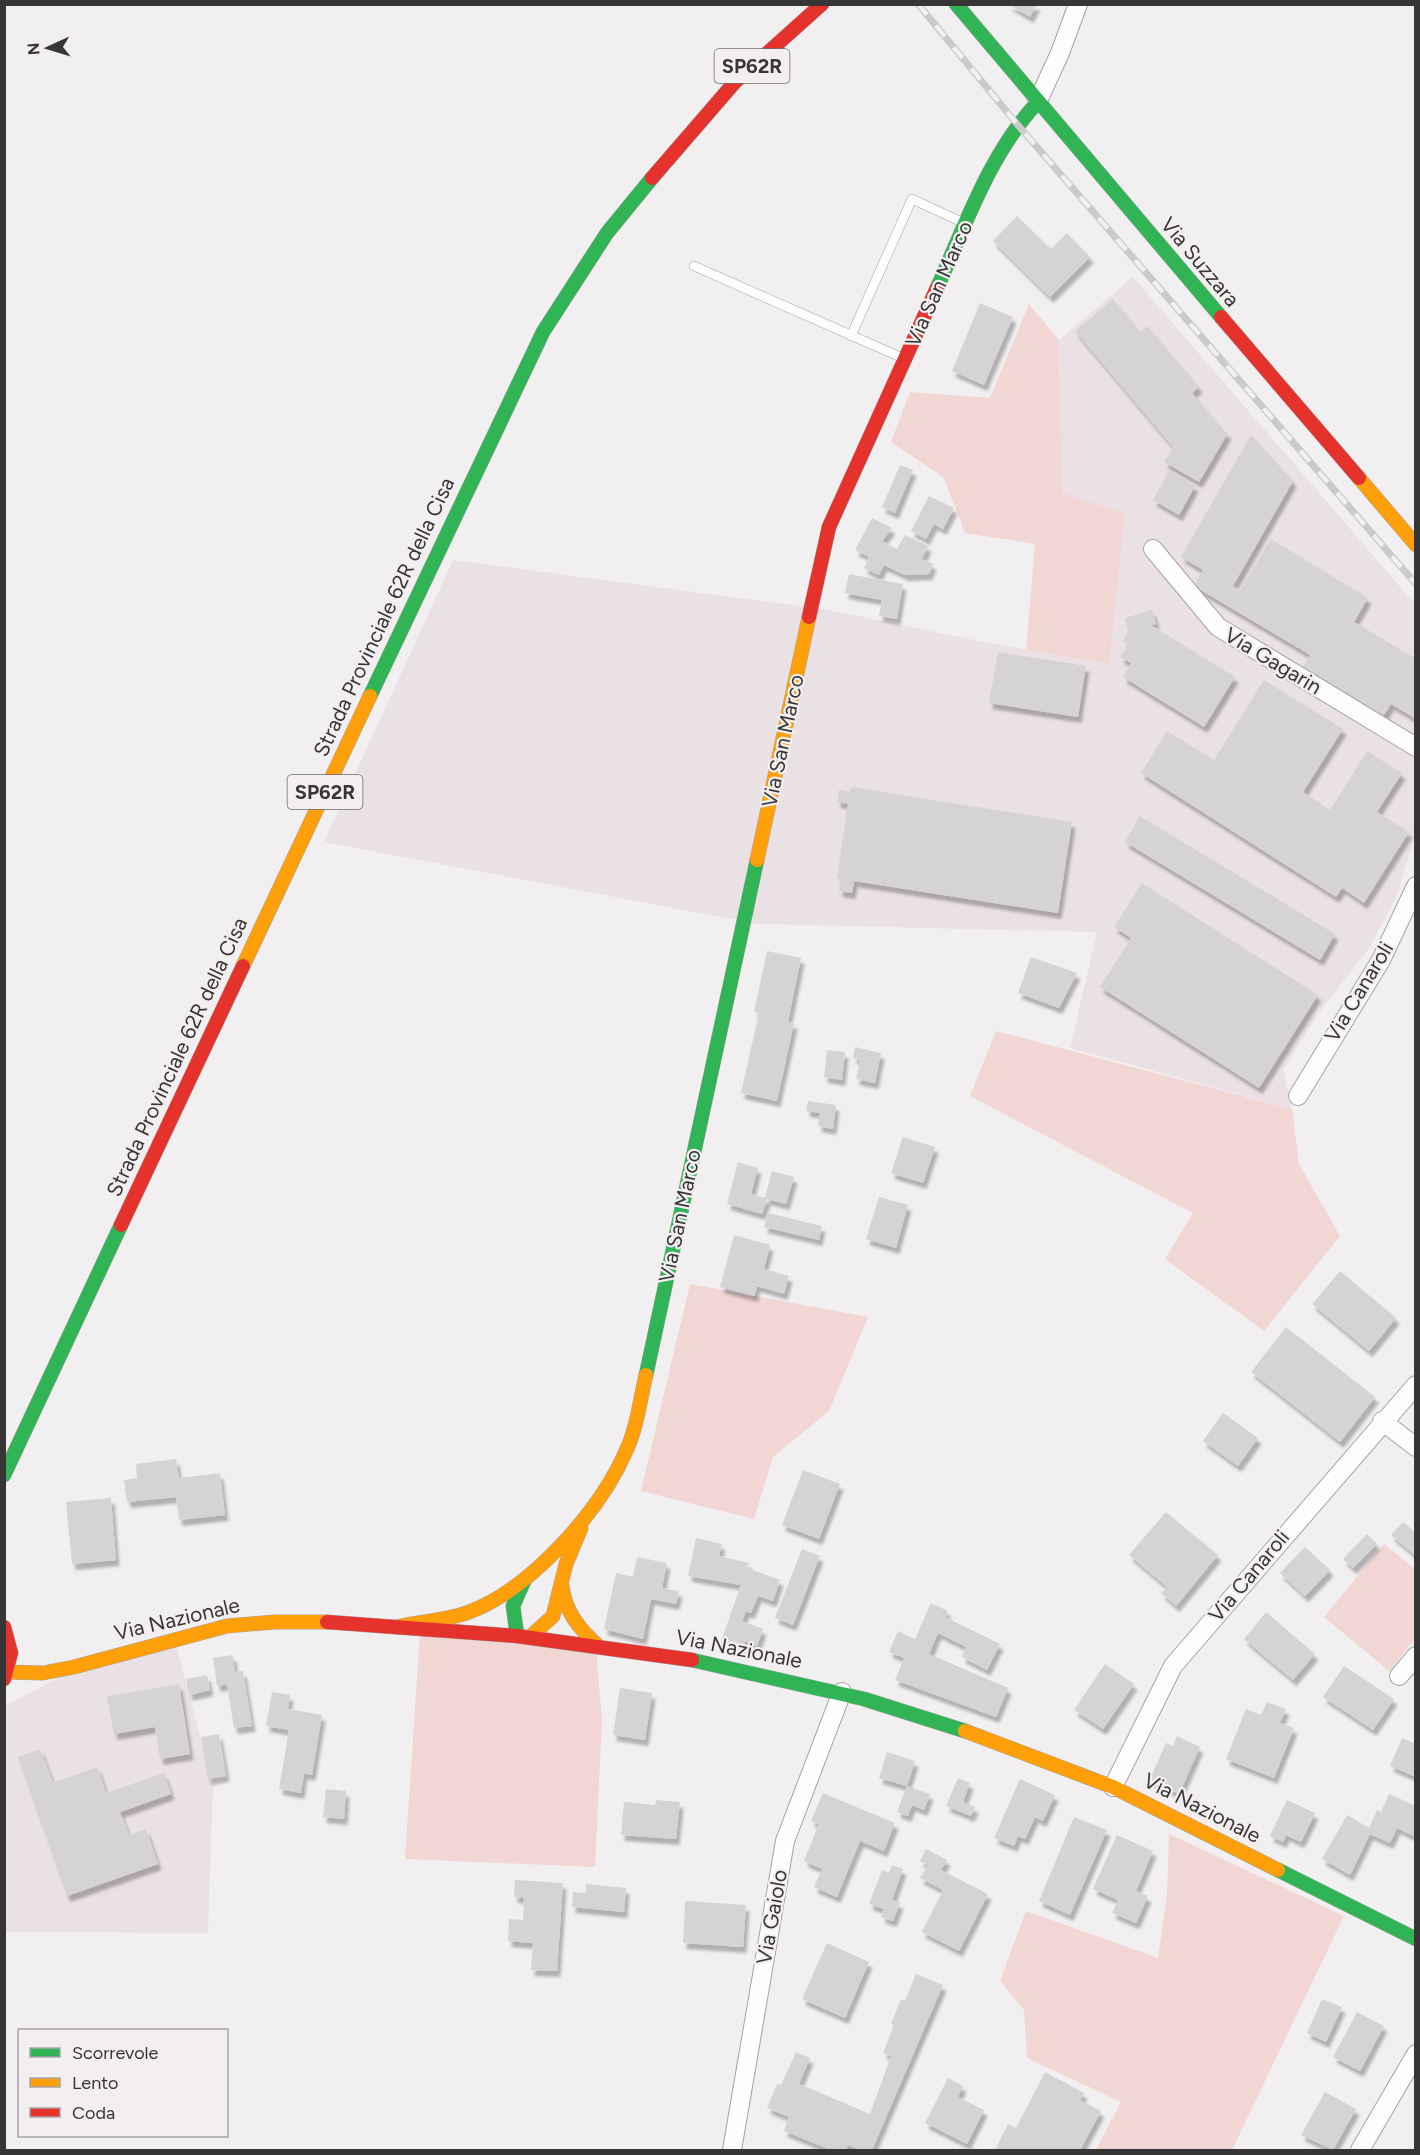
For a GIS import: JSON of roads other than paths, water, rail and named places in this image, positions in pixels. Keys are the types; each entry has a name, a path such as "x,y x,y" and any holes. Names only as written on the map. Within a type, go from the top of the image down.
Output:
{"main road":[{"name":"Strada Provinciale 62R della Cisa","path":"4,1475 533,352 575,279 606,233 687,134 735,82 822,4"},
{"name":"Via Suzzara","path":"956,4 1037,103 1416,545"},
{"name":"Via San Marco","path":"397,1627 470,1611 495,1600 528,1575 587,1511 627,1450 639,1406 829,527 966,224 1017,124 1037,103"},
{"name":"Via San Marco","path":"528,1575 513,1600 513,1626 524,1636 554,1616 566,1564 587,1511"},
{"name":"Via San Marco","path":"562,1582 568,1614 580,1630 596,1644"},
{"name":"Via Nazionale","path":"6,1676 48,1672 209,1629 252,1623 302,1622 524,1636 596,1644 713,1664 842,1692 979,1733 1113,1787 1416,1939"},
{"path":"4,1627 9,1638 11,1655 6,1676"}],"street":[{"name":"Via San Marco","path":"1037,103 1060,53 1078,4"},
{"name":"Via Gagarin","path":"1153,549 1218,627 1416,747"},
{"name":"Via Canaroli","path":"1298,1096 1381,960 1416,886"},
{"name":"Via Canaroli","path":"1113,1787 1173,1666 1382,1420 1416,1385"},
{"path":"1382,1420 1416,1447"},
{"path":"1399,1676 1416,1656"},
{"name":"Via Gaiolo","path":"737,2148 785,1840 842,1692"},
{"path":"1360,2151 1416,2054"}],"lane":[{"path":"851,336 912,199 966,224"},
{"path":"694,266 905,359"}],"railway":[{"path":"918,4 1017,124 1416,584"}]}
